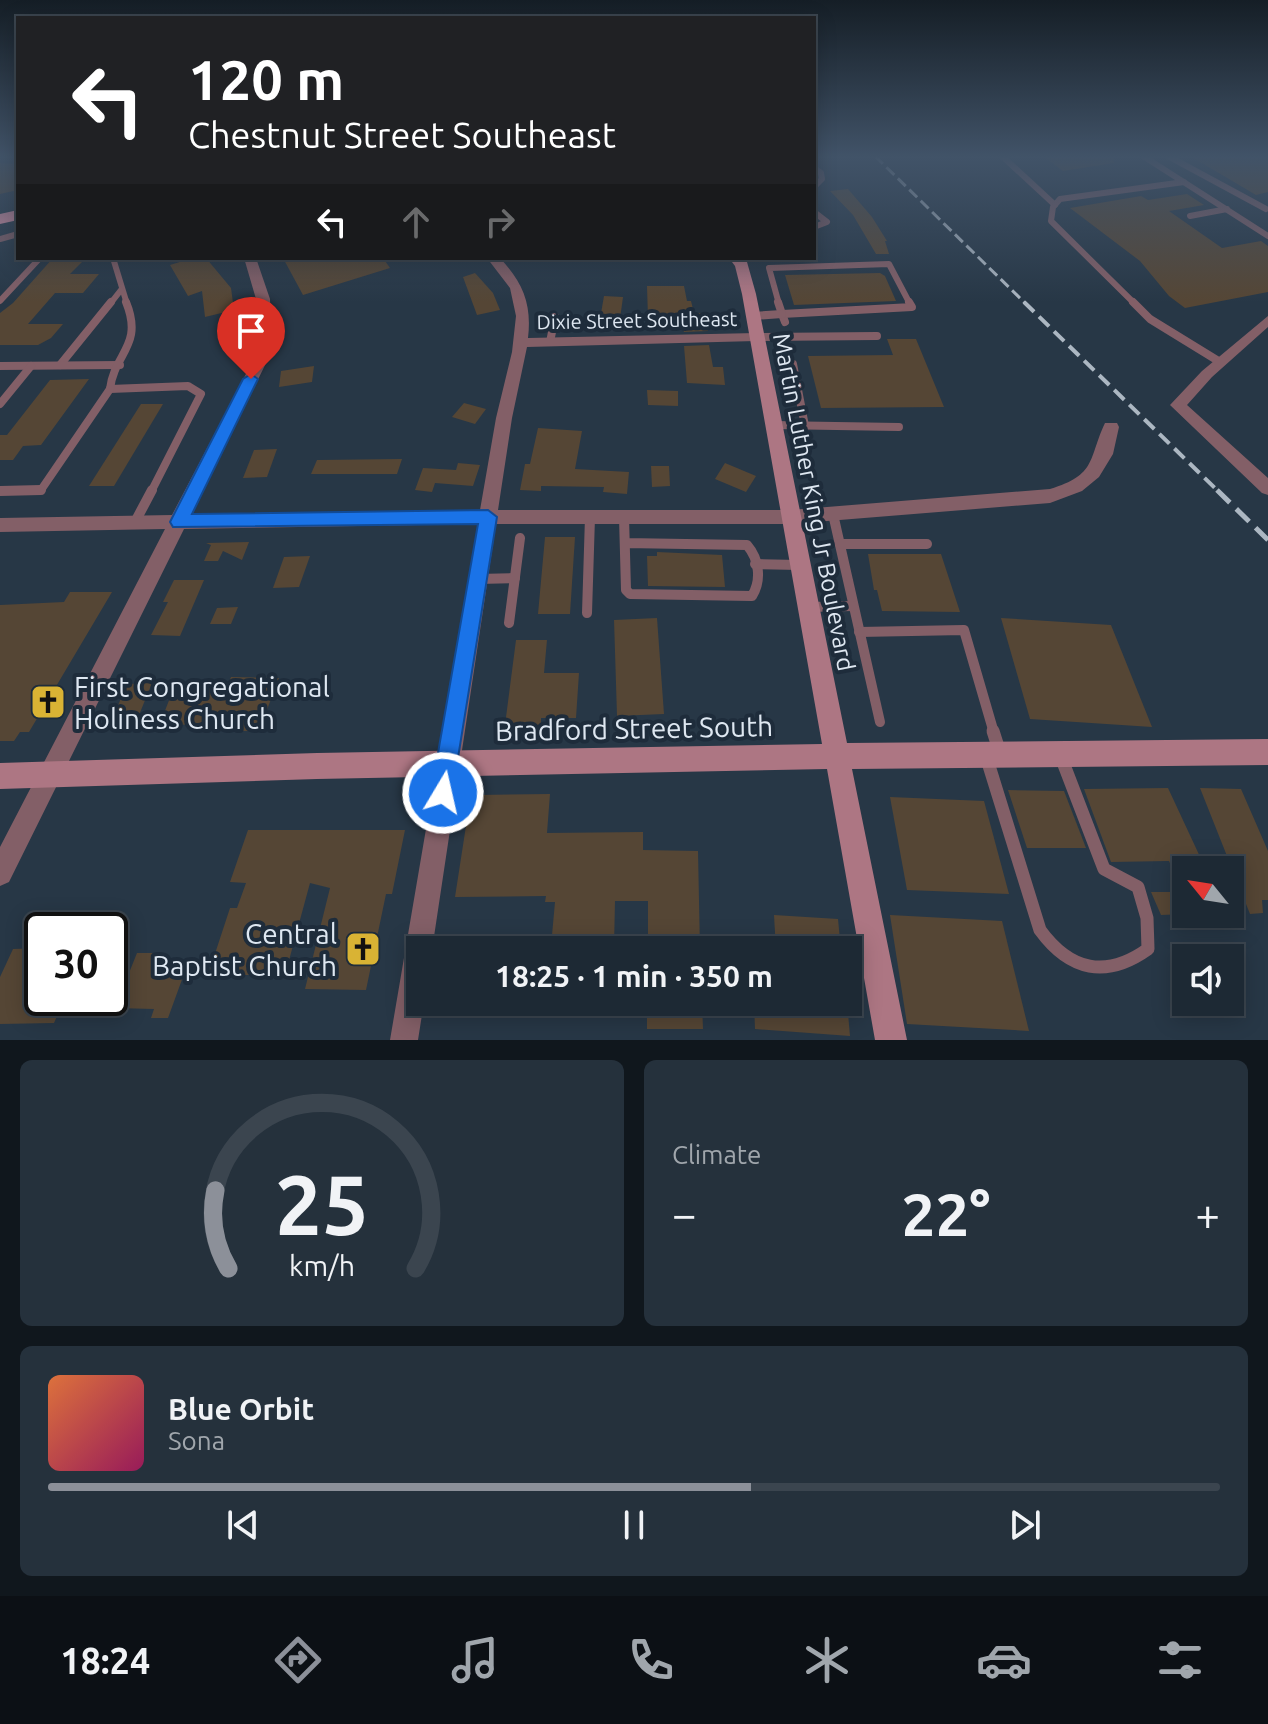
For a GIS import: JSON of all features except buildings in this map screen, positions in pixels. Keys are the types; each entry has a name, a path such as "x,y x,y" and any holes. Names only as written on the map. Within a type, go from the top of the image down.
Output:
{"street":[{"path":"0,873 265,351 263,299 251,260"},
{"path":"404,1040 519,343 523,305 517,287 495,260"},
{"name":"Martin Luther King Jr Boulevard","path":"738,260 742,265 753,316 891,1040"},
{"path":"1268,320 1220,362 1178,405 1268,488"},
{"name":"Dixie Street Southeast","path":"519,343 756,337"},
{"path":"0,525 488,517 790,517 833,514 1061,493 1094,475 1106,456 1111,427"},
{"name":"Bradford Street South","path":"0,776 448,762 1268,752"}],"lane":[{"path":"1055,205 1051,221 1150,319 1220,362"},
{"path":"1220,205 1268,236"},
{"path":"1190,216 1227,209"},
{"path":"816,214 827,222 816,226"},
{"path":"0,301 38,260"},
{"path":"0,491 41,490 110,389 111,379 129,346 133,319 114,260"},
{"path":"753,316 783,318 912,307 889,264 769,268 783,318"},
{"path":"60,365 121,290"},
{"path":"550,342 555,317"},
{"path":"756,337 877,336"},
{"path":"793,364 805,426"},
{"path":"0,366 120,365"},
{"path":"0,404 31,366"},
{"path":"110,389 188,386 201,394 135,522"},
{"path":"773,425 899,427"},
{"path":"833,514 880,722"},
{"path":"587,613 590,517"},
{"path":"624,517 626,590 630,594 752,596 759,587 753,550 747,545 625,543"},
{"path":"509,623 520,538"},
{"path":"840,544 927,544"},
{"path":"755,564 800,565"},
{"path":"478,579 515,578"},
{"path":"808,607 853,606"},
{"path":"859,632 964,630 992,753 1040,930 1048,944 1069,962 1095,968 1132,962 1148,949 1147,918 1138,887 1104,869 1059,753"}],"railway":[{"path":"925,205 1026,304"},
{"path":"1024,302 1219,492"},
{"path":"1217,490 1268,540"}],"place":[{"name":"First Congregational Holiness Church","path":"48,702"},
{"name":"Central Baptist Church","path":"363,949"}],"route":[{"path":"251,379 180,522 488,517 443,793"}]}
